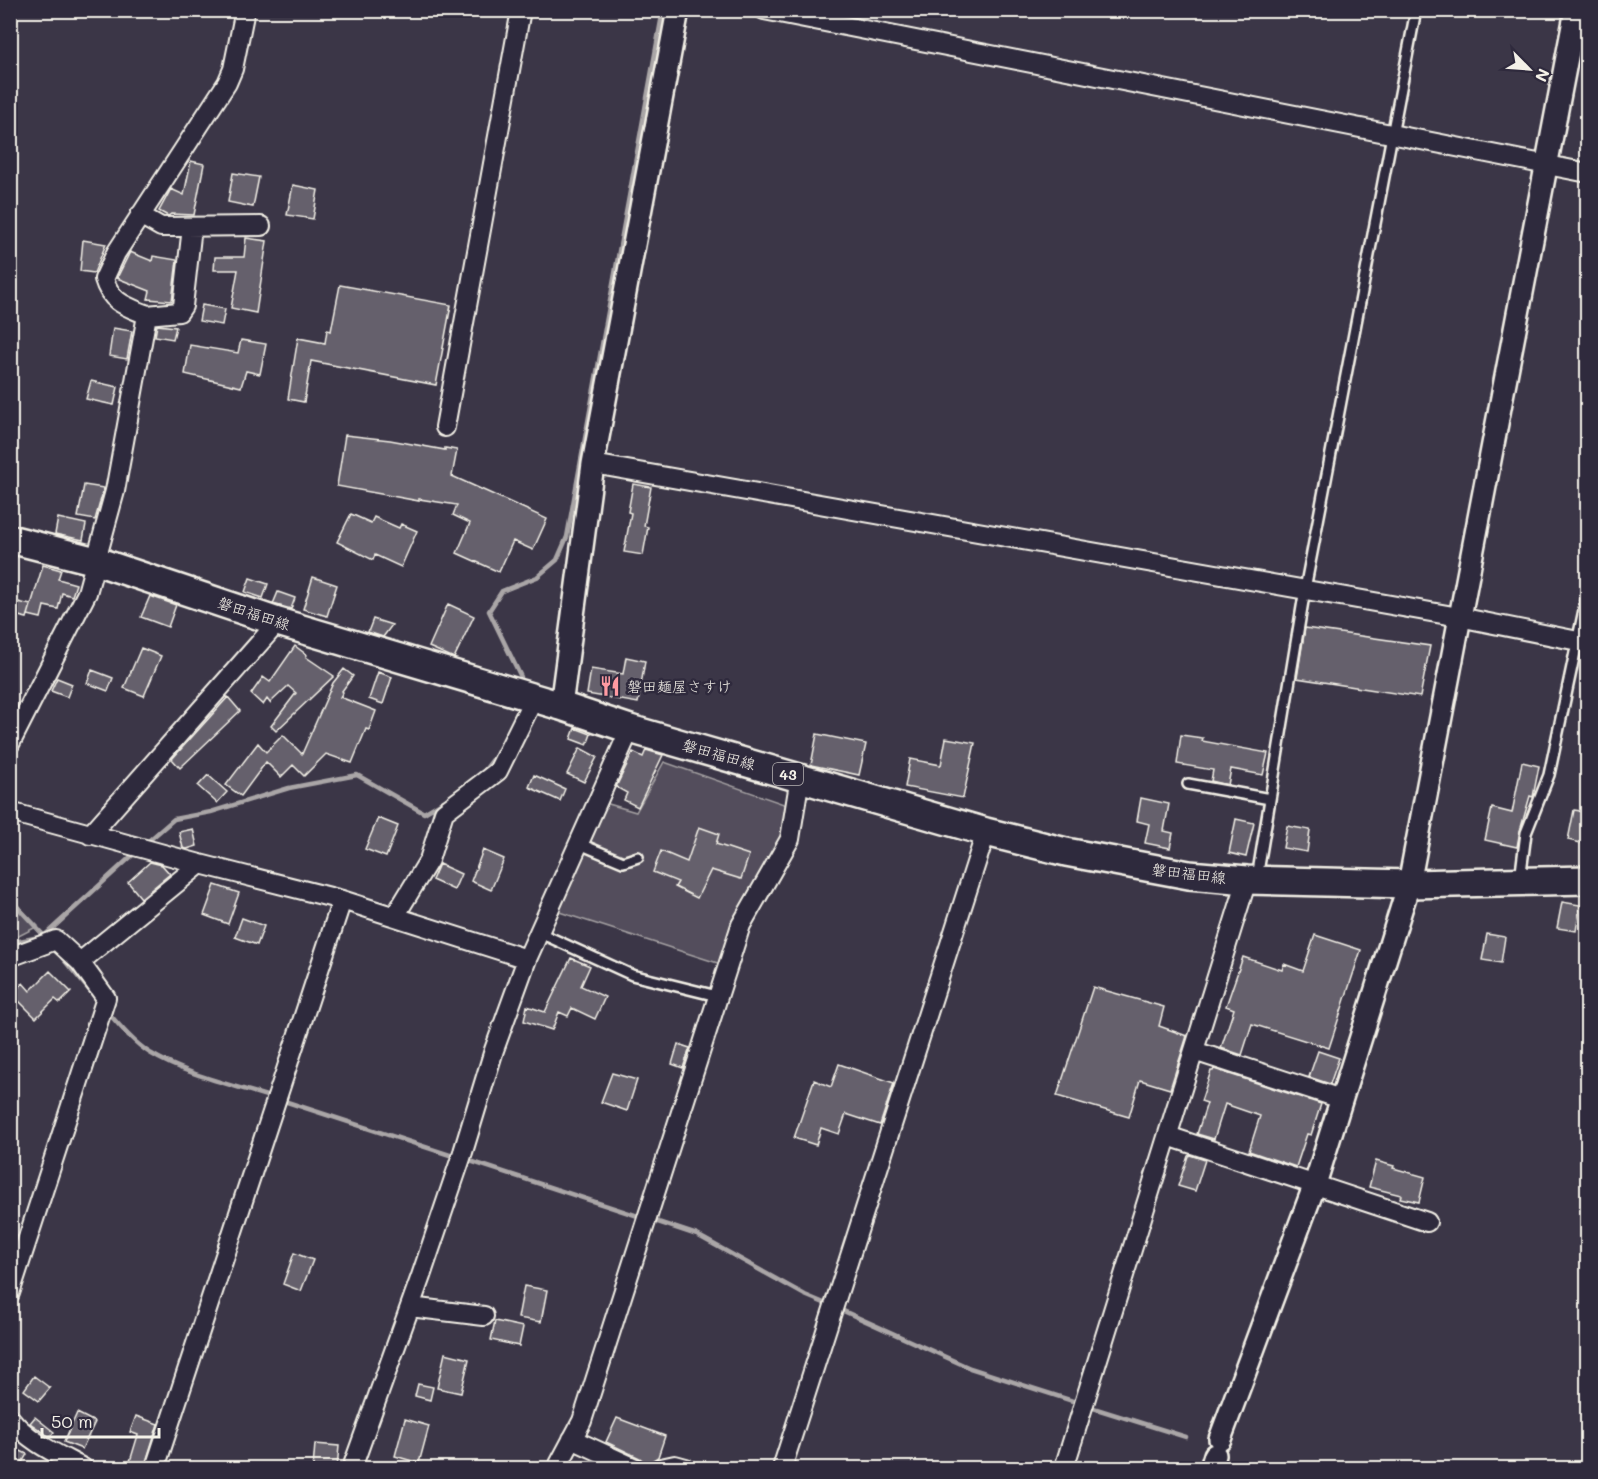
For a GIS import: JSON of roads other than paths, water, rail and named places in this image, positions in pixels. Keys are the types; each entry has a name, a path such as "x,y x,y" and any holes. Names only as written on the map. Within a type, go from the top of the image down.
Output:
{"main road":[{"name":"磐田福田線","path":"10,539 96,561 279,622 561,706 630,729 986,832 1066,852 1189,875 1252,880 1408,884 1587,880"}],"street":[{"path":"192,227 183,306 179,312 147,315 114,299 107,291 104,279 116,252 227,83 233,69 245,10"},
{"path":"445,428 520,10"},
{"path":"561,706 593,464 678,10"},
{"path":"764,10 1587,173"},
{"path":"1215,1454 1315,1184 1408,884 1576,10"},
{"path":"140,215 161,227 261,226"},
{"path":"10,744 87,592 115,491 147,315"},
{"path":"593,464 1305,589 1583,642"},
{"path":"90,835 279,622"},
{"path":"395,916 429,860 444,812 498,771 534,698"},
{"path":"352,1468 410,1307 494,1050 527,959 630,729"},
{"path":"557,1468 582,1421 741,925 790,839 800,777"},
{"path":"10,813 342,900 527,959"},
{"path":"782,1468 986,832"},
{"path":"80,962 200,864"},
{"path":"1064,1468 1194,1051 1252,880"},
{"path":"154,1468 342,900"},
{"path":"10,957 49,942 80,962 104,1005 10,1293"},
{"path":"1194,1051 1341,1099"},
{"path":"1168,1136 1427,1222"},
{"path":"410,1307 484,1316"},
{"path":"10,1418 18,1428 41,1446 83,1468"},
{"path":"572,1439 635,1468"},
{"path":"661,1468 675,1465 686,1468"}],"lane":[{"path":"1252,880 1270,799 1305,589 1416,10"},
{"path":"1520,881 1526,832 1549,775 1583,642 1587,591"},
{"path":"1188,784 1270,799"},
{"path":"580,844 624,862 638,857"},
{"path":"540,933 632,975 717,996"}],"waterway":[{"path":"521,677 489,611 502,591 537,577 557,560 567,537 663,10"},
{"path":"484,771 497,754"},
{"path":"145,844 174,819 211,812 289,788 357,775 424,813 444,801"},
{"path":"10,943 44,936 136,852"},
{"path":"10,899 47,939"},
{"path":"60,955 89,990"},
{"path":"106,1010 138,1044 164,1061 210,1079 273,1098"},
{"path":"281,1100 456,1157"},
{"path":"464,1159 641,1217"},
{"path":"649,1219 697,1235 805,1295 831,1306"},
{"path":"839,1309 970,1368 1079,1403"},
{"path":"1087,1406 1186,1437"},
{"path":"1276,1466 1283,1468"}],"place":[{"name":"磐田麺屋さすけ","path":"610,686"}]}
